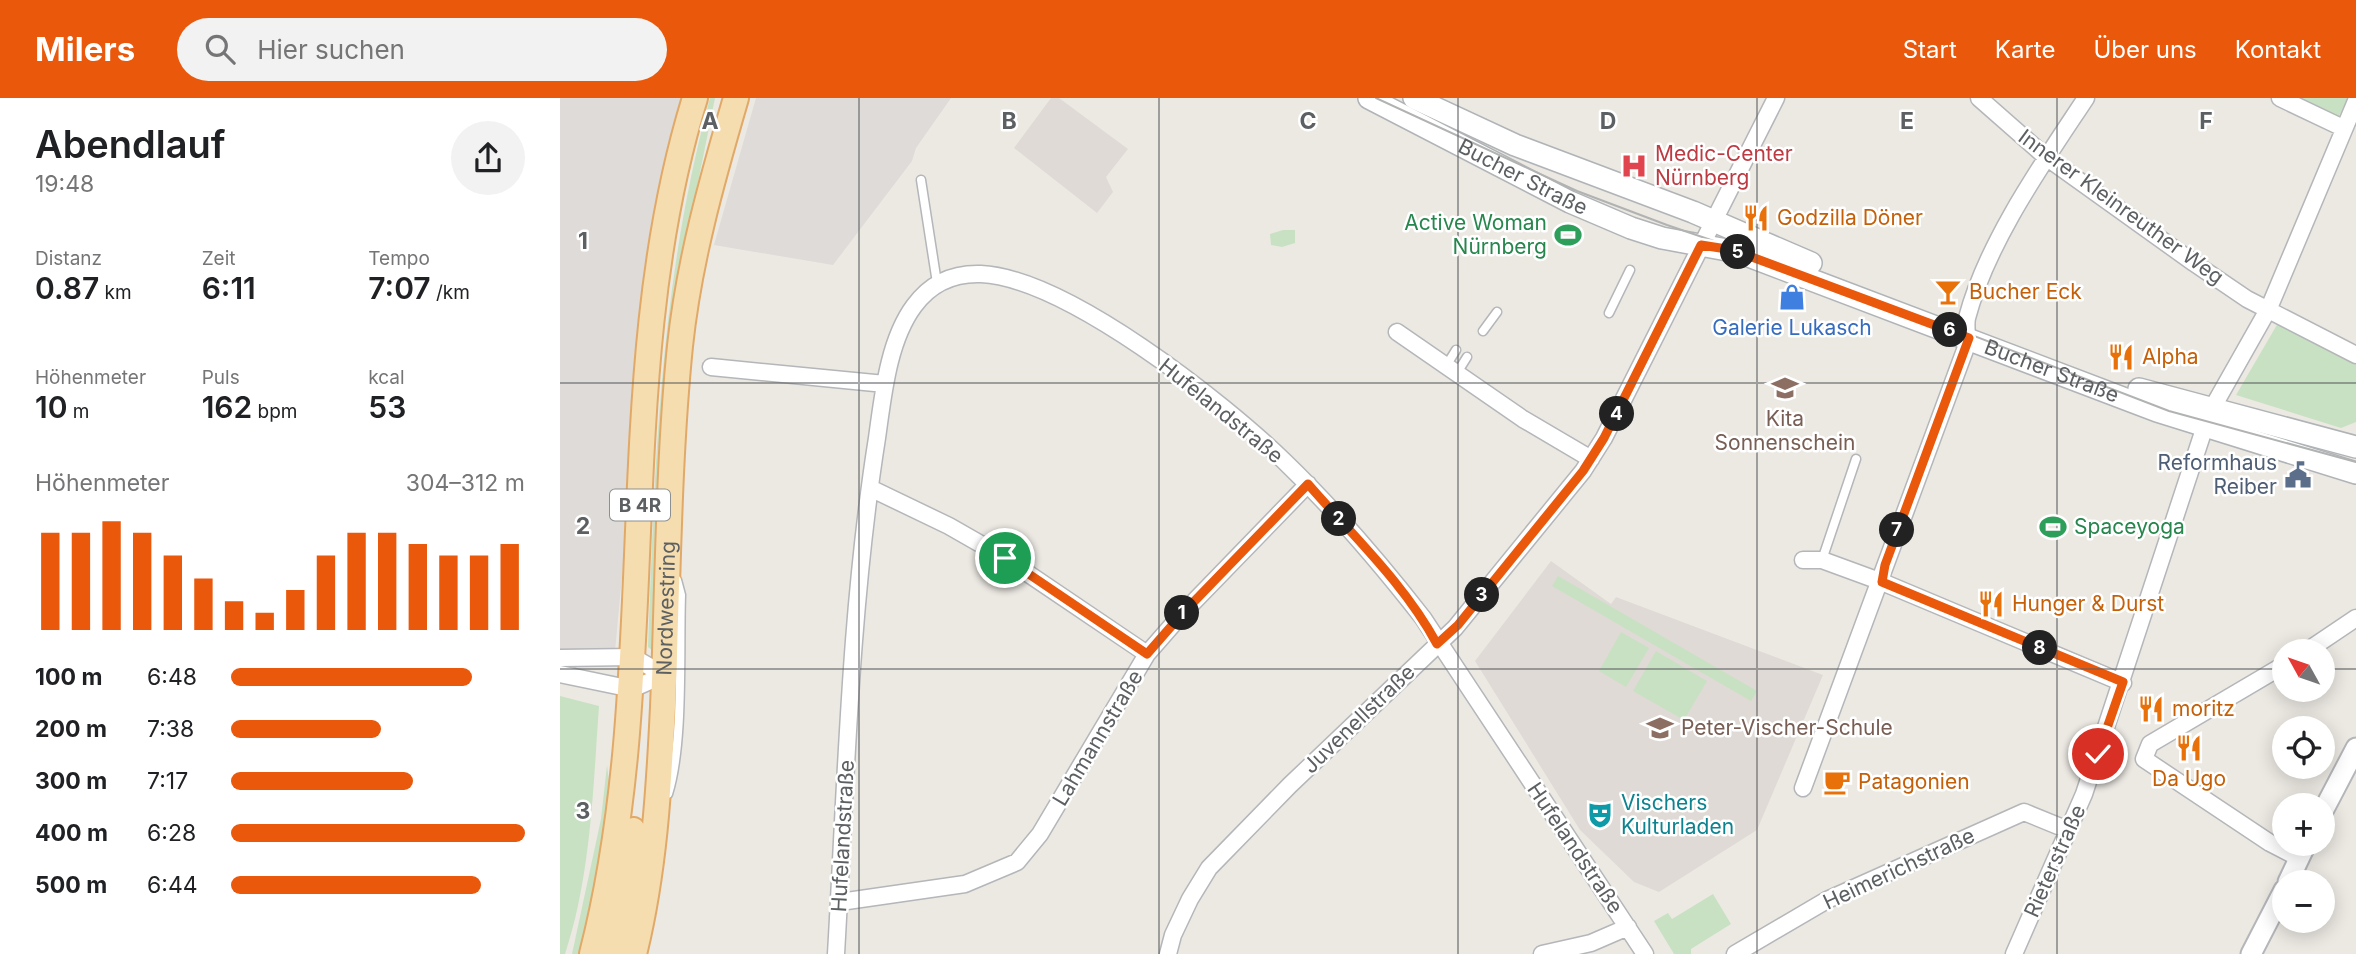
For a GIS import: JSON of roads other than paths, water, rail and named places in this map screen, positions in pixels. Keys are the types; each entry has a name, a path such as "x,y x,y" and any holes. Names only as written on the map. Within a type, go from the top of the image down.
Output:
{"main road":[{"name":"Nordwestring","path":"592,954 611,872 625,775 632,689 643,419 653,308 674,183 695,98"},
{"name":"Nordwestring","path":"634,954 654,836 677,380 688,283 736,98"},
{"name":"Bucher Straße","path":"1368,98 1593,213 1662,238 1760,259 1968,329 2153,394 2356,473"},
{"name":"Bucher Straße","path":"1414,98 1515,145 1714,221 1968,329"},
{"name":"Bucher Straße","path":"2209,417 2356,447"},
{"path":"613,954 623,908 633,829 634,799 625,775"}],"street":[{"name":"Juvenellstraße","path":"1168,954 1190,899 1209,868 1290,785 1458,625 1591,459 1628,393 1776,98"},
{"name":"Innerer Kleinreuther Weg","path":"1979,98 2046,157 2215,278 2247,299 2269,308"},
{"path":"1803,788 1882,582 1885,565 1968,329 2010,219 2046,157 2086,98"},
{"path":"2280,98 2343,128"},
{"path":"2209,417 2269,308 2356,101"},
{"name":"Hufelandstraße","path":"836,954 861,566 885,384 900,331 911,309 937,283 963,275 995,276 1046,292 1099,320 1194,385 1308,484 1384,568 1423,618 1437,644 1645,954"},
{"path":"2269,308 2356,355"},
{"path":"1397,332 1523,419 1591,459"},
{"path":"711,367 885,384"},
{"name":"Rieterstraße","path":"2014,954 2068,830 2123,682 2209,417"},
{"name":"Lahmannstraße","path":"840,902 965,884 1017,862 1040,834 1147,654 1308,484"},
{"path":"870,488 948,526 1005,558 1147,654"},
{"path":"1803,560 1822,560 1882,582 2123,682"},
{"path":"2325,639 2356,618"},
{"path":"560,657 633,657 664,675"},
{"path":"2272,672 2150,744 2144,759 2272,844"},
{"path":"560,674 632,689 664,675"},
{"path":"2332,793 2355,750"},
{"name":"Heimerichstraße","path":"1735,954 1824,902 2024,812 2068,830"},
{"path":"2251,954 2272,913"},
{"path":"1542,954 1591,943 1628,927"}],"lane":[{"path":"921,180 937,283"},
{"path":"1609,313 1630,270"},
{"path":"1483,331 1497,312"},
{"path":"1452,370 1456,350"},
{"path":"1452,370 1466,357"},
{"path":"1822,560 1856,459"},
{"path":"654,836 670,787 677,727 681,595 670,542"}],"tram line":[{"path":"1376,98 1577,191 1667,225 1834,282 2169,411 2356,462"}],"place":[{"name":"Medic-Center Nürnberg","path":"1634,166"},
{"name":"Godzilla Döner","path":"1756,218"},
{"name":"Active Woman Nürnberg","path":"1568,235"},
{"name":"Bucher Eck","path":"1948,292"},
{"name":"Galerie Lukasch","path":"1792,297"},
{"name":"Alpha","path":"2121,357"},
{"name":"Kita Sonnenschein","path":"1785,388"},
{"name":"Reformhaus Reiber","path":"2298,475"},
{"name":"Spaceyoga","path":"2053,527"},
{"name":"Hunger & Durst","path":"1991,604"},
{"name":"moritz","path":"2151,709"},
{"name":"Peter-Vischer-Schule","path":"1660,728"},
{"name":"Da Ugo","path":"2189,748"},
{"name":"Patagonien","path":"1837,782"},
{"name":"Vischers Kulturladen","path":"1600,815"}]}
